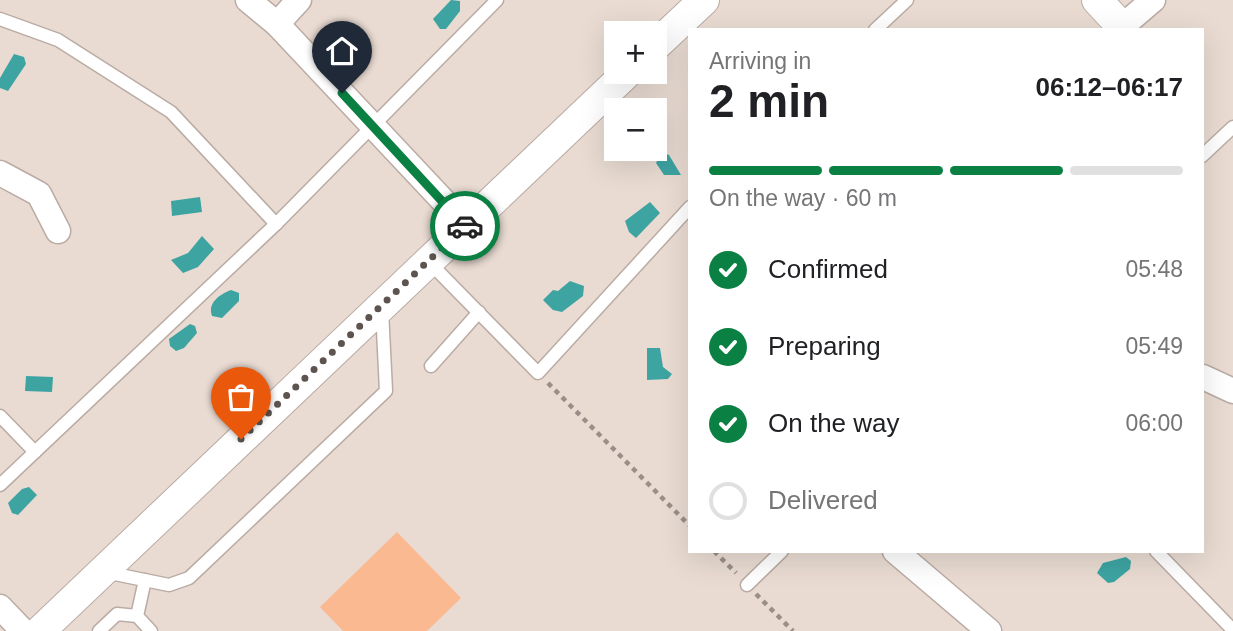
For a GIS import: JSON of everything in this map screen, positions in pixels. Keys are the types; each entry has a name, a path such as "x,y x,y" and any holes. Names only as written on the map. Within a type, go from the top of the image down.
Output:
{"street":[{"path":"248,0 277,24 466,225"},
{"path":"277,24 299,0"},
{"path":"667,35 704,0"},
{"path":"1097,0 1120,28 1153,0"},
{"path":"40,631 615,84"},
{"path":"0,173 39,194 58,231"},
{"path":"1204,377 1233,391"},
{"path":"897,553 989,631"},
{"path":"0,607 23,631"}],"lane":[{"path":"0,485 276,224 497,0"},
{"path":"877,28 907,0"},
{"path":"0,19 58,40 171,112 276,224"},
{"path":"1204,154 1233,127"},
{"path":"428,261 538,373 688,208"},
{"path":"102,571 169,585 189,578 386,391 381,306"},
{"path":"431,366 479,312"},
{"path":"0,416 35,452"},
{"path":"747,584 780,553"},
{"path":"1158,553 1233,630"},
{"path":"137,616 145,580"},
{"path":"99,631 117,614 137,616 151,631"}],"path":[{"path":"538,373 688,524"}],"water":[{"path":"451,0 460,1 460,11 446,29 440,29 433,19"},
{"path":"14,54 24,57 26,64 8,91 0,88 0,78"},
{"path":"667,154 669,155 681,175 664,175 656,163 667,161"},
{"path":"200,197 202,212 172,216 171,201"},
{"path":"650,202 660,213 636,238 629,232 625,221"},
{"path":"202,236 214,249 198,267 183,273 171,260 188,253"},
{"path":"570,281 584,286 583,296 562,312 553,310 543,300 553,290 558,291"},
{"path":"231,290 239,293 239,301 222,318 212,316 213,303"},
{"path":"190,324 195,326 197,333 184,348 176,351 170,346 169,339"},
{"path":"647,348 660,348 663,367 672,374 668,379 647,380"},
{"path":"26,376 53,377 52,392 25,391"},
{"path":"29,487 37,495 18,515 12,513 8,503 22,489"},
{"path":"1126,557 1131,561 1130,569 1114,582 1108,583 1097,573 1103,563"}],"building":[{"path":"397,532 461,598 427,631 343,631 320,607"}],"way so far":[{"path":"241,439 465,226"}],"route":[{"path":"342,93 465,226"}]}
